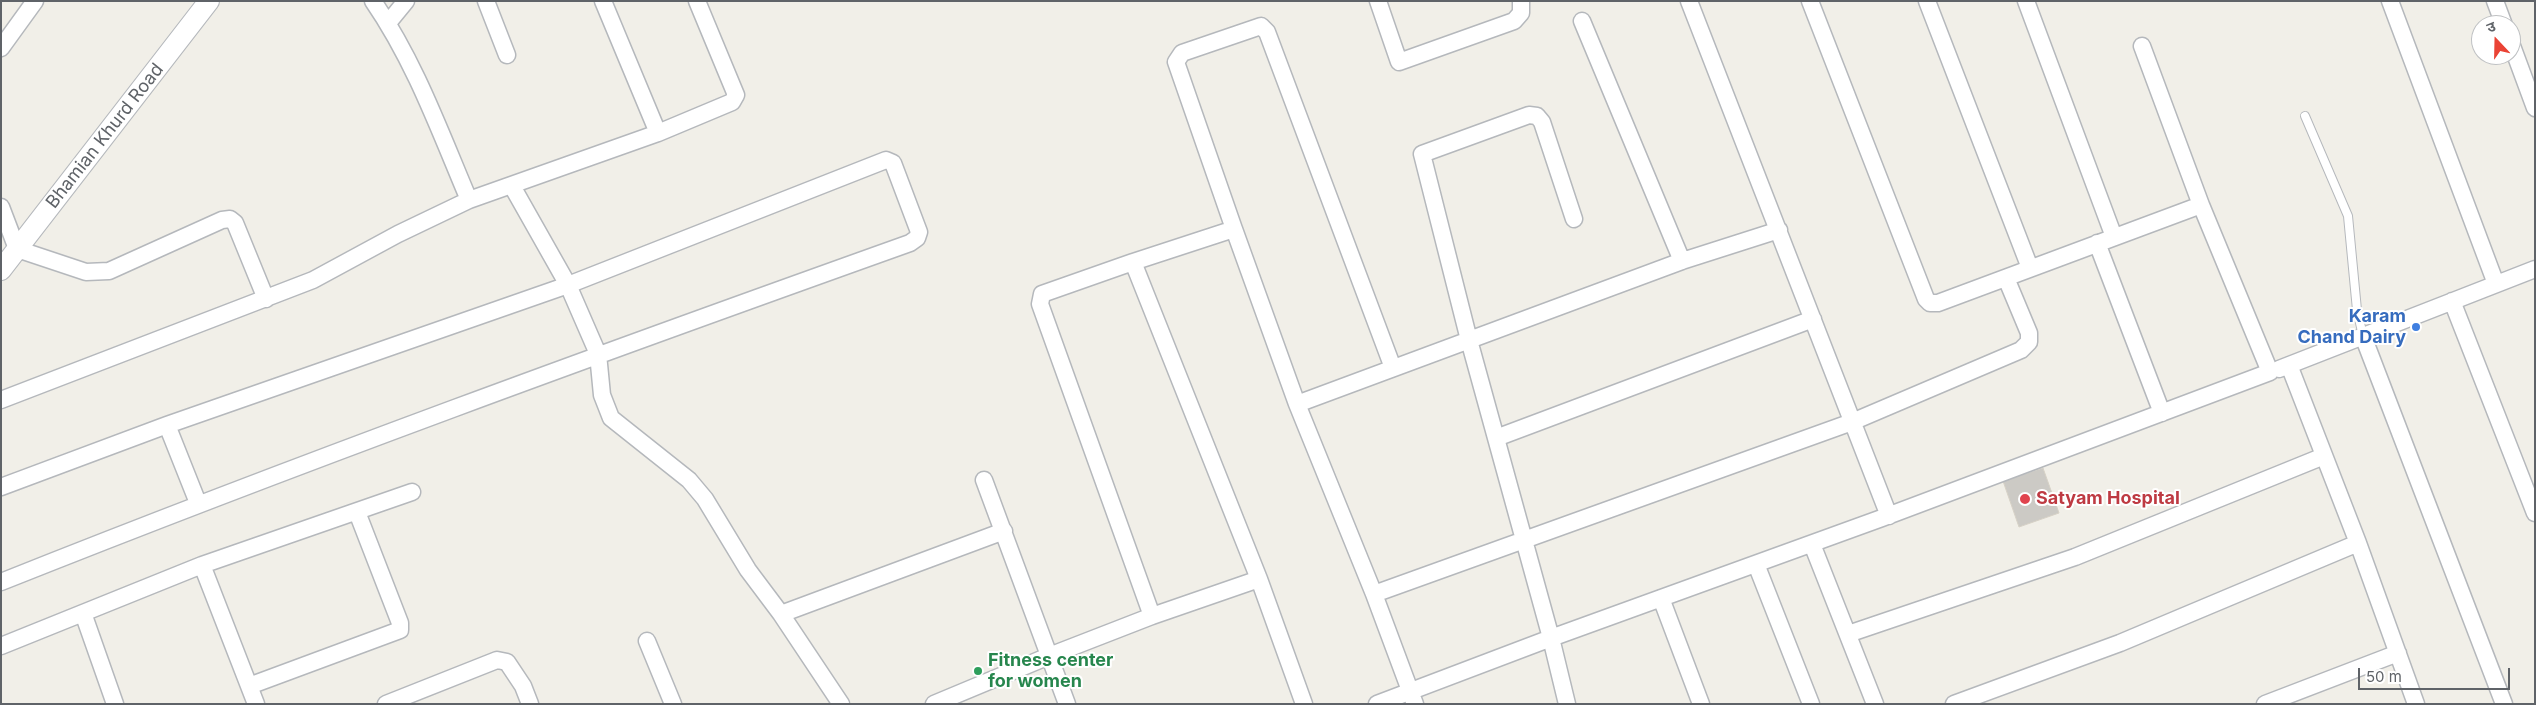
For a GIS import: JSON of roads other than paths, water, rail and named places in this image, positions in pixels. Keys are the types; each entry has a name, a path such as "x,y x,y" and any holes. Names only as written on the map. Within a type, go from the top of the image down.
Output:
{"street":[{"path":"1,48 36,1"},
{"path":"373,1 388,23 421,85 469,200"},
{"path":"388,23 406,1"},
{"path":"486,1 507,55"},
{"path":"603,1 658,132"},
{"path":"1,400 266,299 335,270 398,234 469,200 658,132 732,102 736,98 697,1"},
{"path":"1378,1 1399,62 1514,21 1521,12 1521,1"},
{"path":"1689,1 1889,516"},
{"path":"1810,1 1926,300 1930,303 1938,303 2201,205"},
{"path":"1926,1 2030,268"},
{"path":"2026,1 2114,237"},
{"path":"2390,1 2496,284"},
{"path":"2495,1 2500,15"},
{"name":"Bhamian Khurd Road","path":"1,270 208,2"},
{"path":"1582,21 1682,261"},
{"path":"1393,368 1267,32 1261,26 1182,53 1176,59 1234,229 1297,404 1374,594 1413,697"},
{"path":"2142,46 2201,205 2270,372"},
{"path":"2519,65 2534,101"},
{"path":"1567,704 1552,638 1468,340 1422,154 1529,115 1537,116 1542,122 1574,219"},
{"path":"1,487 167,425 568,285 886,160 893,163 919,232 917,238 910,243 598,354 198,503 1,582"},
{"path":"512,186 568,285 598,354 602,395 611,418 689,480 705,499 748,570 781,614 841,704"},
{"path":"1,208 17,249 86,272 102,273 222,220 230,219 235,223 266,299"},
{"path":"1152,616 1039,301 1042,294 1046,292 1234,229"},
{"path":"1297,404 1682,261 1778,230"},
{"path":"2096,243 2162,413"},
{"path":"1133,262 1259,579 1304,704"},
{"path":"1377,704 1413,697 1552,638 1889,516 2289,365 2535,269"},
{"path":"1374,594 1852,422 1996,362 2026,346 2030,338 2028,328 2006,278"},
{"path":"2452,301 2535,513"},
{"path":"1496,438 1813,319"},
{"path":"2363,336 2504,704"},
{"path":"2289,365 2358,543 2416,704"},
{"path":"167,425 198,503"},
{"path":"1848,634 2075,557 2324,456"},
{"path":"984,480 1067,704"},
{"path":"1,646 202,565 412,492"},
{"path":"249,686 400,630 400,623 356,512"},
{"path":"781,614 1004,531"},
{"path":"1954,704 2120,643 2358,543"},
{"path":"1812,544 1875,704"},
{"path":"1756,564 1811,704"},
{"path":"202,565 256,704"},
{"path":"934,704 1152,616 1259,579"},
{"path":"1661,598 1701,704"},
{"path":"84,613 116,704"},
{"path":"647,641 673,704"},
{"path":"2265,704 2398,653"},
{"path":"386,704 497,660 507,662 523,686 530,704"}],"lane":[{"path":"2305,116 2348,216 2357,310 2363,336"}],"place":[{"name":"Karam Chand Dairy","path":"2416,327"},
{"name":"Satyam Hospital","path":"2025,499"},
{"name":"Fitness center for women","path":"978,671"}]}
